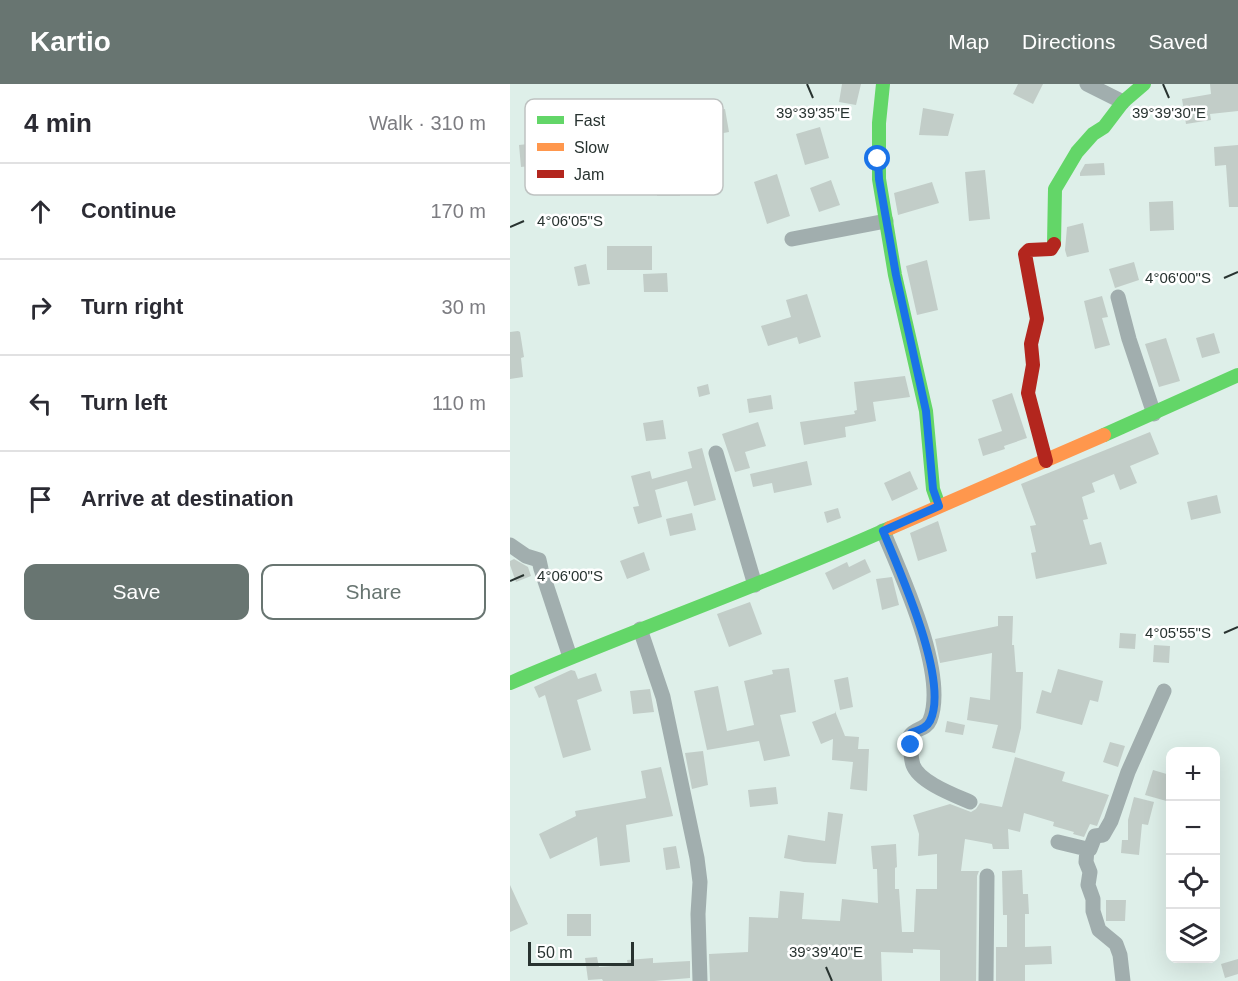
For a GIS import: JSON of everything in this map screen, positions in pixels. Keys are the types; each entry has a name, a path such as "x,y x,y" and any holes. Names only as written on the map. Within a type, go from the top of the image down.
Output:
{"street":[{"path":"883,84 878,169 896,275 926,411 933,489 939,506"},
{"path":"1087,84 1123,102"},
{"path":"1046,461 1028,393 1033,365 1031,344 1037,320 1025,254 1029,250 1051,249 1054,246 1055,189 1077,152 1093,134 1104,127 1123,102 1144,84"},
{"path":"792,239 886,220"},
{"path":"1118,297 1129,339 1154,414"},
{"path":"510,683 570,657 812,562 1154,414 1238,375"},
{"path":"716,453 755,585"},
{"path":"883,531 914,607 925,644 933,687 933,710 930,722 910,736 914,767 916,772 929,781 970,802"},
{"path":"510,545 526,556 539,560 570,657"},
{"path":"640,629 663,697 698,858 700,981"},
{"path":"1058,842 1090,849 1095,836 1103,835 1111,822 1128,772 1164,691"},
{"path":"1087,849 1086,862 1090,872 1088,885 1099,930 1116,944 1120,955 1123,981"},
{"path":"986,981 987,876"}],"building":[{"path":"842,84 861,84 856,105 839,102"},
{"path":"1018,84 1043,84 1033,104 1013,94"},
{"path":"1210,84 1238,84 1238,111 1210,114 1211,120 1186,124 1182,99 1211,94"},
{"path":"923,108 954,114 948,136 919,135"},
{"path":"723,109 725,109 729,132 723,133"},
{"path":"820,127 829,158 805,165 796,134"},
{"path":"525,144 525,167 521,167 519,145"},
{"path":"1238,145 1238,207 1229,207 1226,165 1215,166 1214,147"},
{"path":"1104,163 1105,175 1080,176 1085,164"},
{"path":"985,170 990,219 969,221 965,172"},
{"path":"777,174 790,216 767,224 754,182"},
{"path":"831,180 840,205 819,212 810,188"},
{"path":"932,182 939,203 898,215 894,193"},
{"path":"657,195 680,195 680,196"},
{"path":"1173,201 1174,230 1150,231 1149,202"},
{"path":"1083,223 1089,252 1067,257 1065,250 1067,227"},
{"path":"607,246 652,246 652,270 607,270"},
{"path":"927,260 938,310 917,315 906,266"},
{"path":"1134,262 1139,280 1115,288 1109,269"},
{"path":"586,264 590,284 578,286 574,267"},
{"path":"667,273 668,292 644,292 643,274"},
{"path":"807,294 821,337 799,344 797,337 768,346 761,326 791,317 786,300"},
{"path":"1102,296 1108,317 1102,318 1110,345 1095,349 1084,301"},
{"path":"518,331 524,357 521,358 523,377 510,379 510,332"},
{"path":"1214,333 1220,353 1202,358 1196,338"},
{"path":"1166,338 1180,381 1159,387 1145,344"},
{"path":"905,376 910,397 873,402 876,421 845,427 846,437 804,445 800,422 855,414 854,411 857,410 854,382"},
{"path":"708,384 710,394 699,397 697,387"},
{"path":"1012,393 1027,438 1004,446 1005,449 983,456 978,439 1002,431 992,400"},
{"path":"771,395 773,409 749,413 747,399"},
{"path":"663,420 666,439 646,441 643,423"},
{"path":"758,422 766,446 745,452 750,468 735,472 722,434"},
{"path":"1150,432 1159,454 1130,466 1137,483 1120,490 1114,474 1092,483 1095,492 1082,497 1088,519 1083,520 1090,545 1101,542 1107,564 1036,579 1031,553 1036,552 1030,526 1036,525 1021,484"},
{"path":"702,448 716,500 694,506 687,481 655,490 662,517 638,524 633,507 639,506 631,476 650,471 652,479 692,468 688,452"},
{"path":"807,461 812,485 774,493 772,483 753,487 750,474"},
{"path":"910,471 918,489 892,501 884,483"},
{"path":"1217,495 1221,513 1191,520 1187,502"},
{"path":"838,508 841,518 827,523 824,512"},
{"path":"692,513 696,530 670,536 666,519"},
{"path":"938,521 947,551 918,561 910,533"},
{"path":"644,552 650,570 627,579 620,561"},
{"path":"514,559 528,567 531,576 516,582 510,565 510,561"},
{"path":"865,559 871,572 833,590 825,573 847,562 849,567"},
{"path":"892,577 899,605 882,610 876,579"},
{"path":"750,602 762,634 729,647 717,614"},
{"path":"998,616 1013,616 1012,645 1014,645 1016,672 1023,672 1021,728 1015,753 992,748 998,725 967,720 970,697 990,700 992,653 940,663 935,639 998,626"},
{"path":"1120,633 1136,634 1135,649 1119,648"},
{"path":"1154,645 1170,646 1169,663 1153,662"},
{"path":"789,668 796,712 780,715 790,756 764,761 759,741 707,750 694,691 718,686 727,731 754,725 744,681 773,674 772,670"},
{"path":"1058,669 1103,681 1098,702 1090,700 1082,725 1036,713 1042,690 1051,693"},
{"path":"571,670 575,671 578,679 596,673 602,691 577,700 591,750 563,758 545,695 539,698 534,687"},
{"path":"848,677 853,707 840,710 834,680"},
{"path":"650,689 654,712 633,714 630,691"},
{"path":"835,711 845,736 859,737 858,749 869,749 867,791 850,789 853,762 832,760 833,739 821,744 812,722 835,713"},
{"path":"947,721 965,725 963,735 945,732"},
{"path":"1110,742 1125,746 1118,767 1103,762"},
{"path":"703,751 708,785 692,789 685,753"},
{"path":"1015,757 1065,772 1062,781 1109,795 1097,826 1090,824 1084,837 1053,826 1054,822 1024,813 1020,832 1008,829 1009,849 993,849 992,844 965,839 961,871 979,871 977,876 976,981 940,981 940,950 913,949 913,953 881,952 882,981 710,981 709,954 748,952 749,917 778,918 780,891 804,893 802,919 840,921 842,899 878,903 877,869 873,869 871,846 896,844 895,889 899,889 902,932 914,932 916,889 937,889 937,854 918,856 919,834 913,815 950,804 971,812 980,803 1002,807"},
{"path":"661,767 673,816 626,825 630,862 600,866 597,837 550,859 539,834 576,816 575,811 646,798 641,771"},
{"path":"1153,770 1166,774 1166,801 1145,795"},
{"path":"776,787 778,804 750,807 748,790"},
{"path":"1134,797 1154,802 1148,825 1142,824 1139,855 1121,853 1122,840 1128,840 1128,820"},
{"path":"828,812 843,814 836,864 784,858 788,835 825,841"},
{"path":"676,846 680,868 666,870 663,848"},
{"path":"1022,870 1023,894 1028,894 1029,914 1025,914 1025,947 1051,946 1052,964 1025,965 1025,981 996,981 996,947 1007,947 1007,915 1003,915 1002,871"},
{"path":"510,885 528,924 510,932"},
{"path":"1106,900 1126,900 1125,921 1106,921"},
{"path":"567,914 591,914 591,936 567,936"},
{"path":"597,957 599,967 628,965 627,960 653,958 653,963 690,961 690,978 654,981 588,980 585,958"},
{"path":"1238,959 1238,974 1225,978 1221,964"}],"traffic: fast":[{"path":"883,84 879,123 879,179 895,275 926,411 933,489 939,506"},
{"path":"1054,244 1055,189 1077,152 1093,134 1104,127 1123,102 1144,84"},
{"path":"1104,435 1238,375"},
{"path":"510,683 890,528"}],"traffic: slow":[{"path":"890,528 1104,435"}],"traffic: jam":[{"path":"1046,461 1028,393 1033,365 1031,344 1037,319 1025,254 1029,250 1051,249 1054,244"}],"route":[{"path":"878,159 879,179 896,275 926,411 932,454 933,489 939,506 883,531 914,607 930,665 933,687 933,710 930,722 924,728 911,733 911,745"}]}
